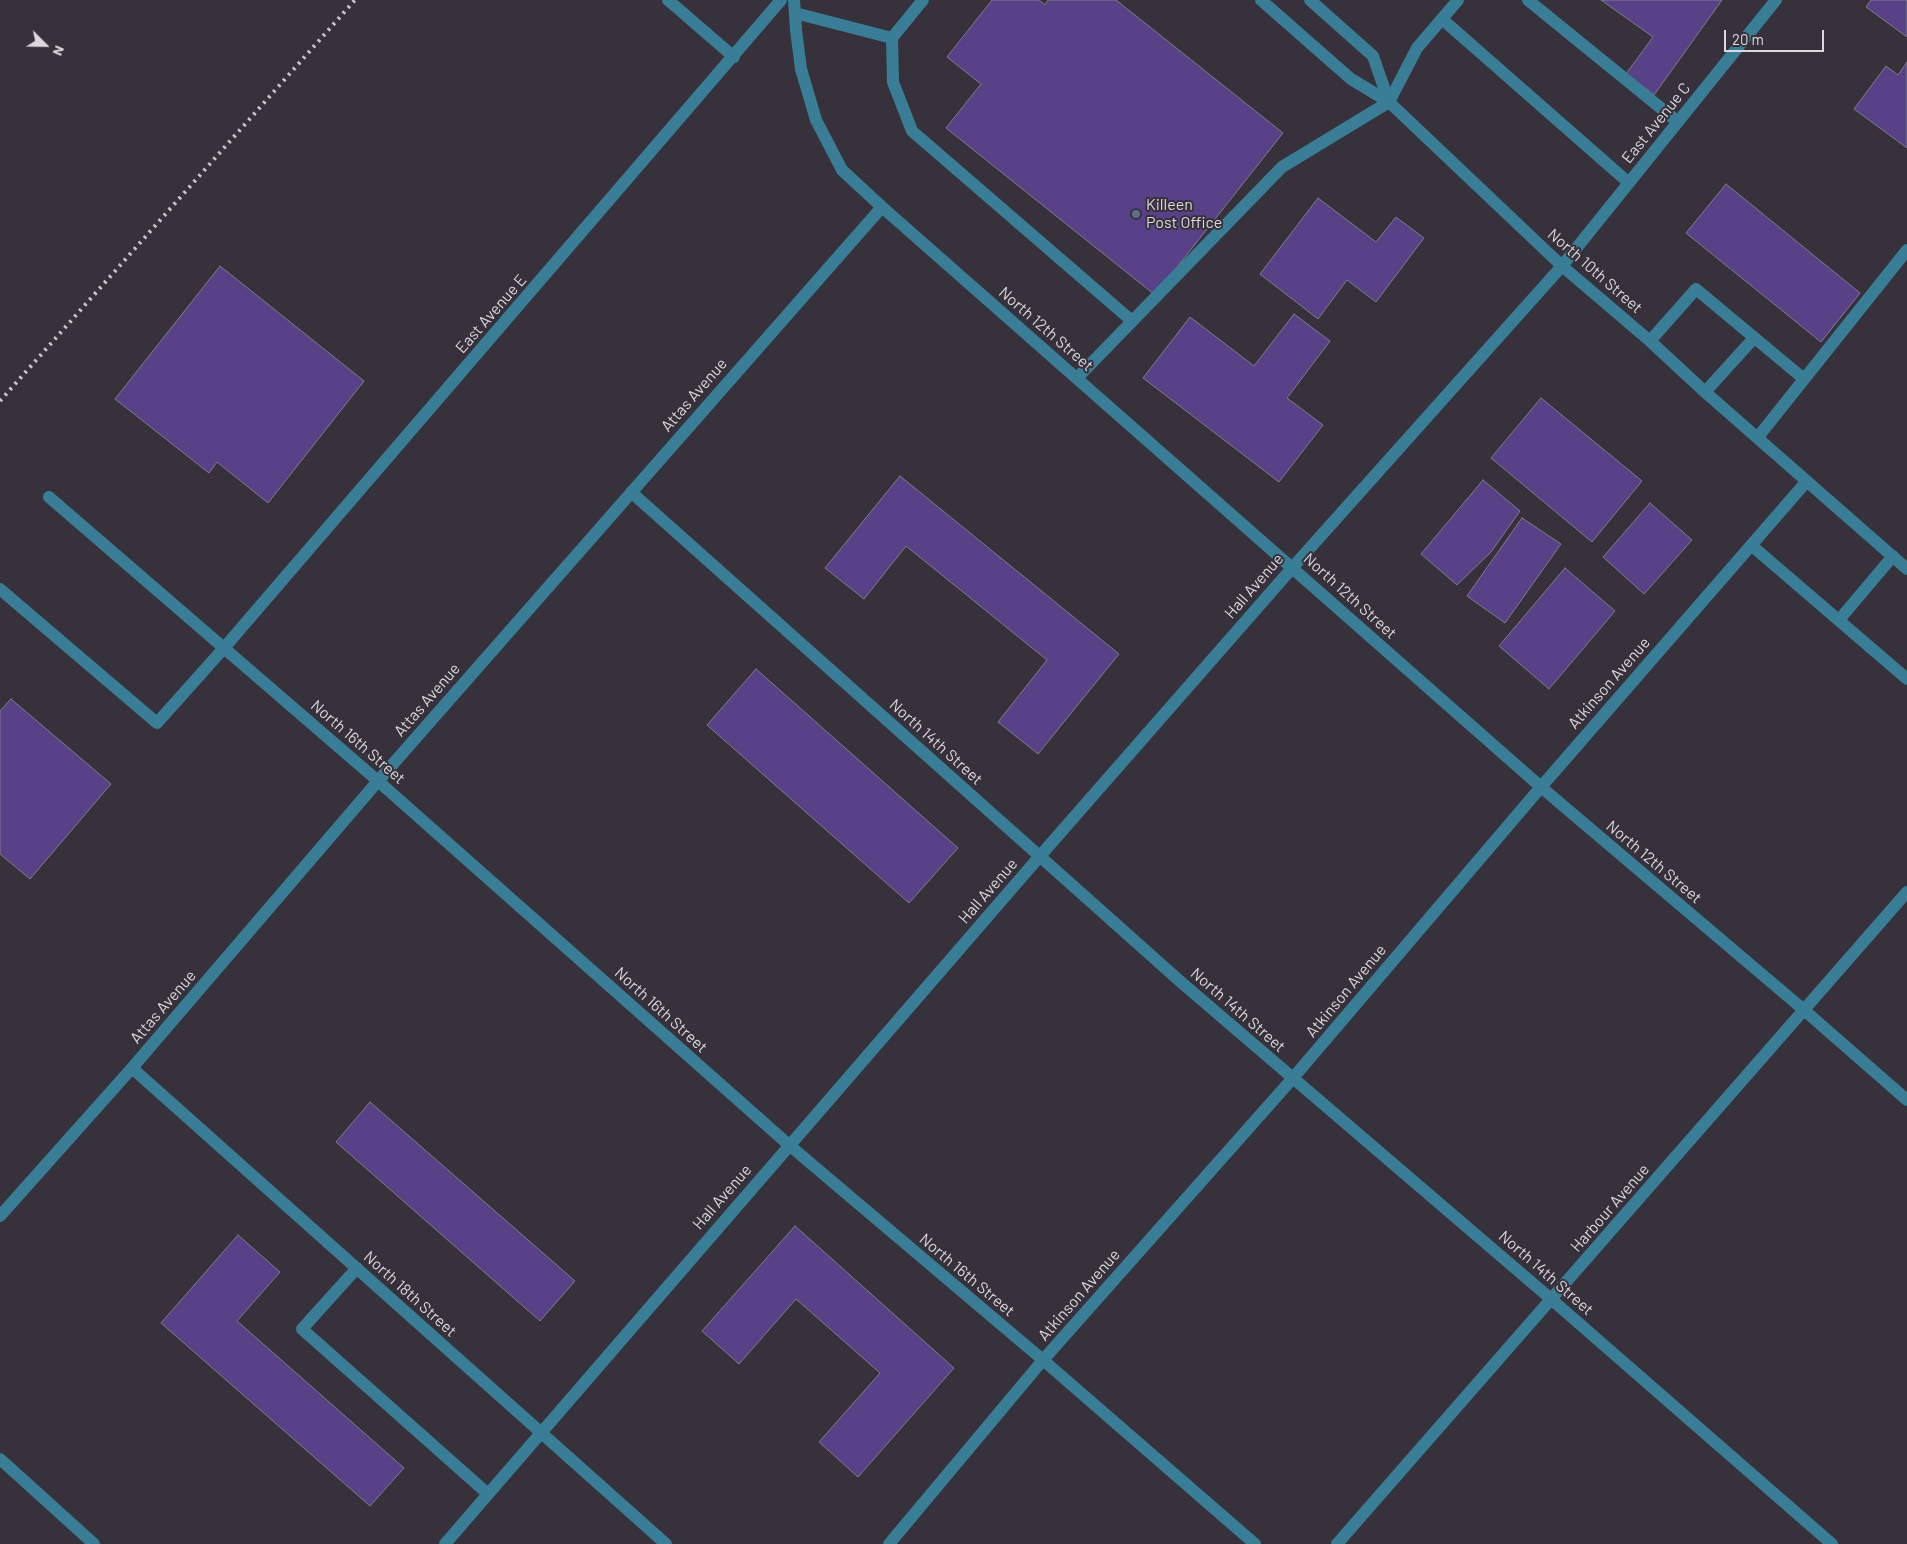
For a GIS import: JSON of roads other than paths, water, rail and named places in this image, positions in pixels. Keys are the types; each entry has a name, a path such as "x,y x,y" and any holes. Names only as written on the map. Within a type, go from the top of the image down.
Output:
{"street":[{"path":"668,0 734,57"},
{"name":"East Avenue E","path":"0,589 156,723 224,648 734,57 781,0"},
{"path":"923,0 892,38 893,82 912,131 1132,321"},
{"name":"North 10th Street","path":"1261,0 1351,78 1389,102 1562,266 1650,341 1705,392 1907,569"},
{"path":"1310,0 1373,56 1389,102"},
{"path":"1528,0 1678,122"},
{"name":"East Avenue C","path":"1562,266 1776,0"},
{"path":"1077,378 1282,167 1389,102 1417,48 1455,1"},
{"path":"795,6 892,38"},
{"name":"North 12th Street","path":"795,6 796,30 802,69 816,120 842,170 1540,787 1804,1010 1907,1100"},
{"path":"1442,19 1629,183"},
{"name":"Attas Avenue","path":"0,1216 132,1068 378,781 882,207"},
{"path":"1758,438 1907,250"},
{"name":"Hall Avenue","path":"445,1544 788,1145 1292,567 1562,266"},
{"path":"1650,341 1696,289 1804,379"},
{"path":"1705,392 1754,338"},
{"name":"Atkinson Avenue","path":"889,1544 1043,1360 1293,1078 1540,787 1807,481"},
{"name":"North 14th Street","path":"631,492 1182,983 1551,1299 1832,1544"},
{"name":"North 16th Street","path":"49,497 378,781 788,1145 1043,1360 1255,1544"},
{"path":"1752,545 1907,679"},
{"path":"1839,620 1892,556"},
{"name":"Harbour Avenue","path":"1336,1544 1907,892"},
{"name":"North 18th Street","path":"132,1068 666,1544"},
{"path":"357,1268 302,1329 488,1494"},
{"path":"0,1459 94,1544"}],"railway":[{"path":"0,401 355,0"}],"place":[{"name":"Killeen Post Office","path":"1136,214"}]}
